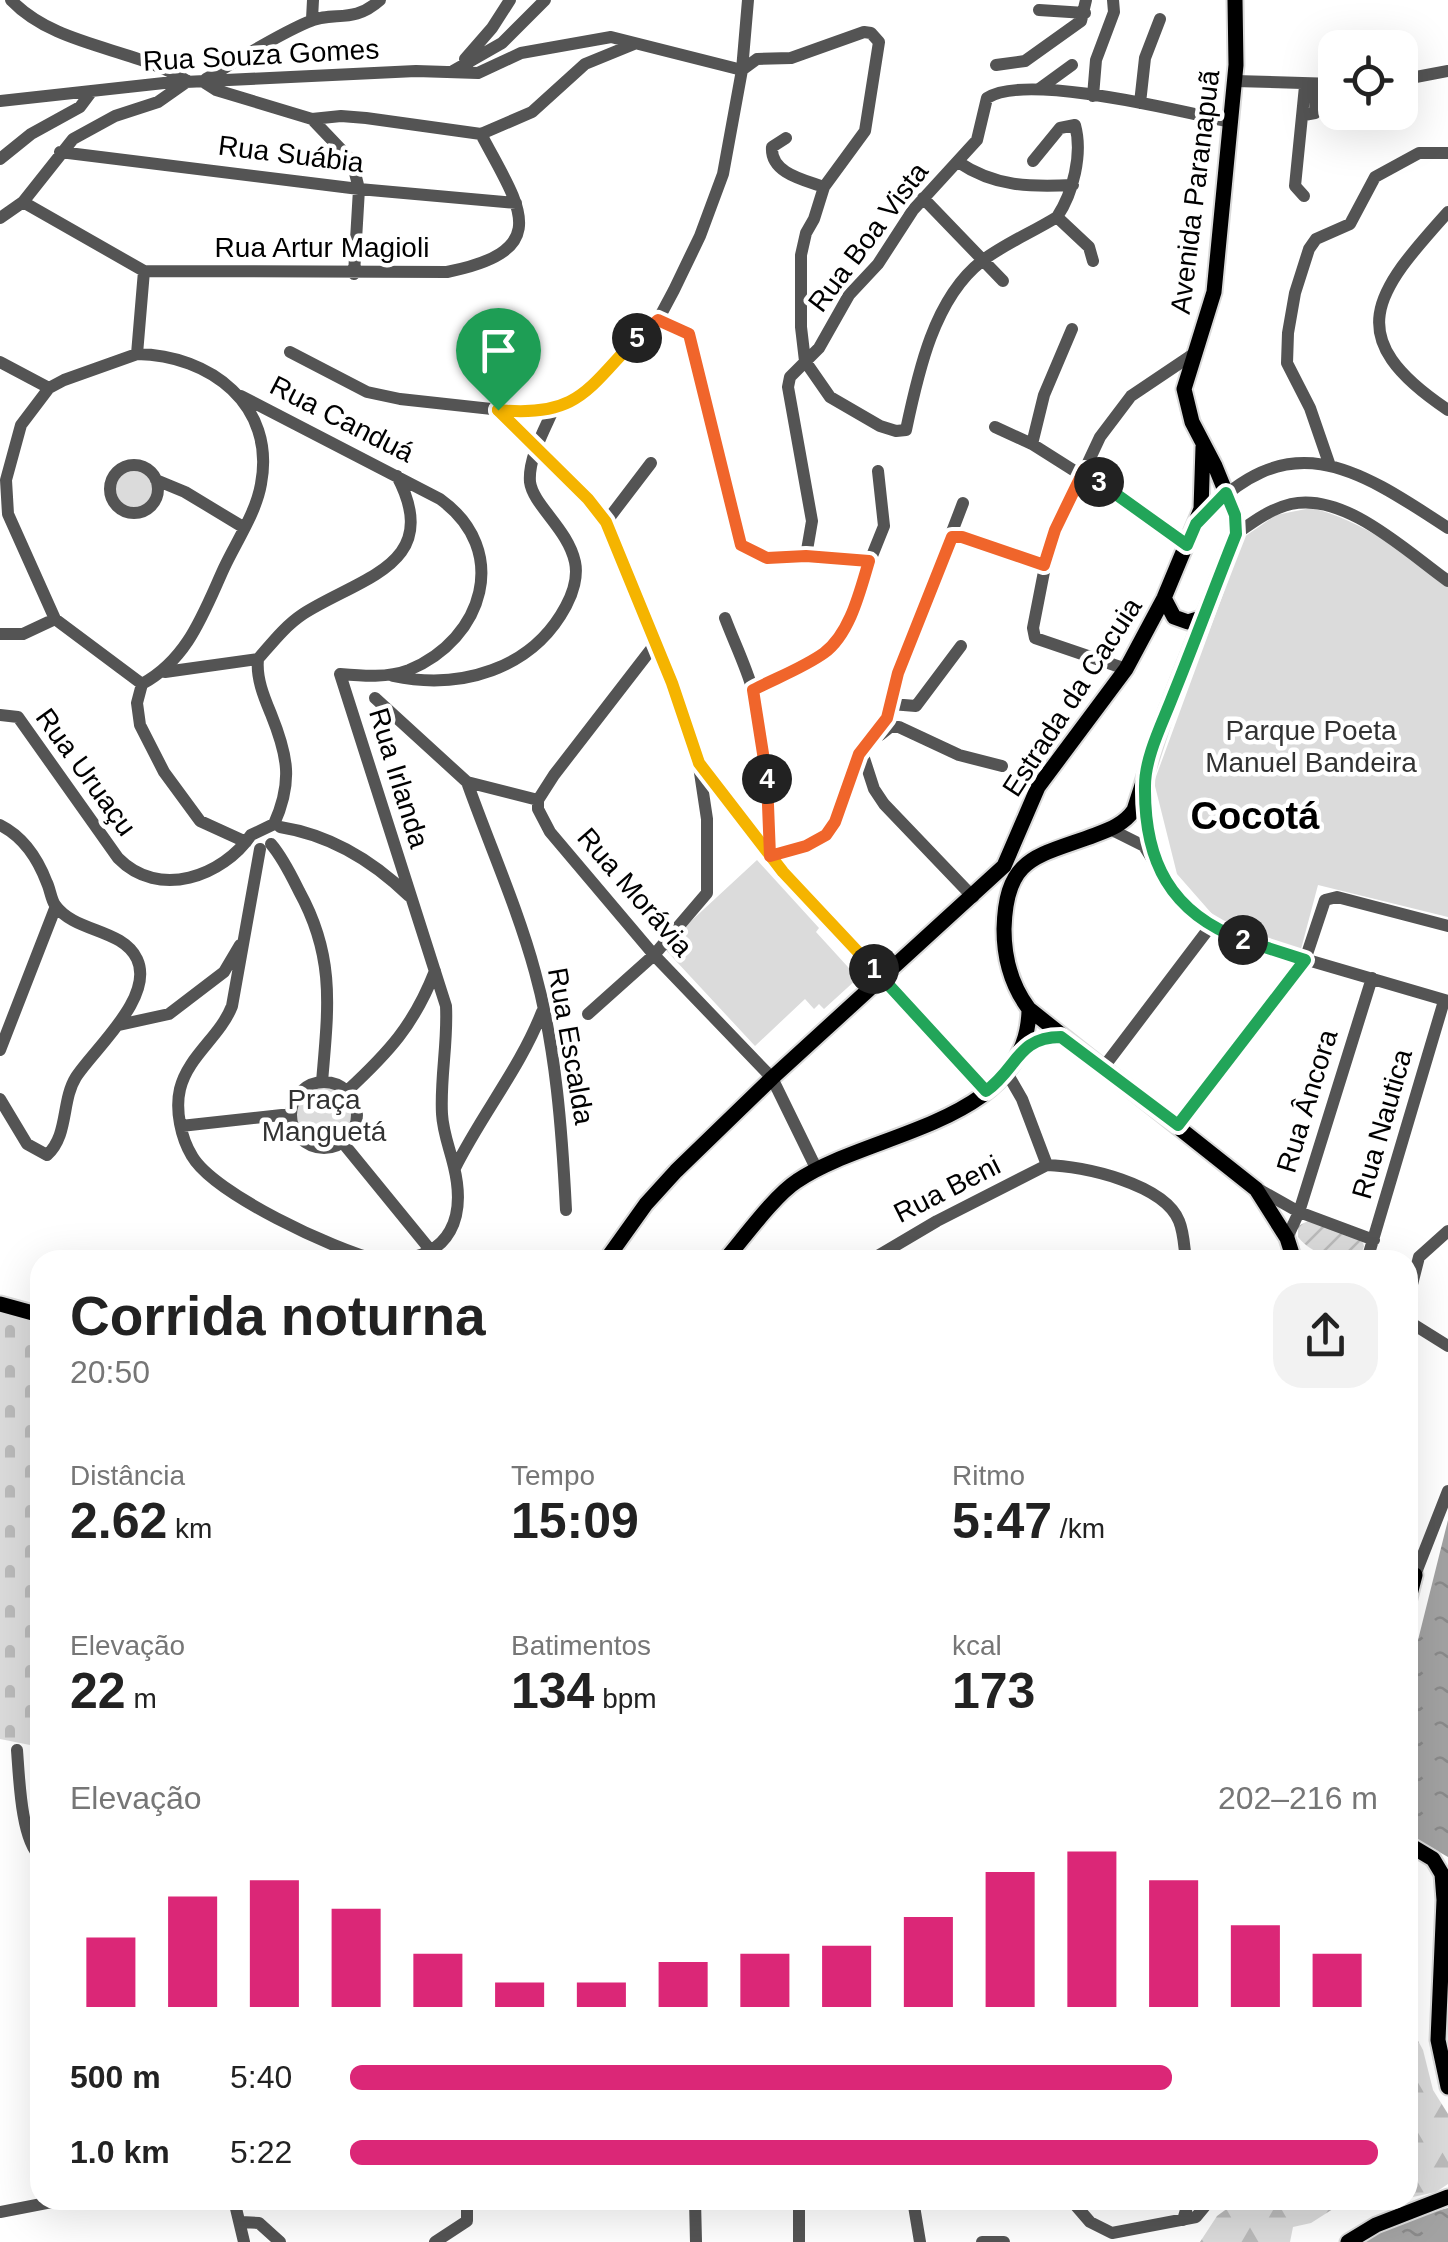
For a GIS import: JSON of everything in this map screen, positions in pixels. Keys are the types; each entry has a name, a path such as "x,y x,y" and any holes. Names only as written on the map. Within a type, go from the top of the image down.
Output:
{"main road":[{"name":"Avenida Paranapuã","path":"1235,0 1235,82 1214,292 1192,355 1185,403 1235,515 1236,534"},
{"name":"Avenida Paranapuã","path":"1196,524 1203,500 1202,444"},
{"name":"Estrada da Cacuia","path":"613,1250 646,1204 772,1078 1004,866 1038,787 1126,669 1164,598 1196,524"},
{"path":"1236,534 1201,618 1163,720 1145,782 1129,817 1110,830 1041,856 1016,873 1006,894 1004,934 1009,973 1029,1009 1256,1188 1294,1250"},
{"path":"1164,598 1174,617 1188,622 1201,618"},
{"path":"1018,837 1024,848 1041,856"},
{"path":"977,894 995,892 1005,906"},
{"path":"734,1250 794,1182 895,1140 961,1108 986,1091 1008,1073 1024,1047 1029,1009"},
{"path":"1024,1047 1042,1038 1061,1037"},
{"path":"0,1304 30,1312"},
{"path":"1418,1850 1433,1859 1442,1874 1438,2040 1448,2086"},
{"path":"1418,2209 1448,2197"},
{"path":"1348,2242 1376,2225 1415,2210"}],"street":[{"path":"11,0 34,19 195,83 312,119 340,116 481,134 532,112 585,64 634,44"},
{"path":"312,19 313,0"},
{"path":"0,218 23,202 60,152 94,127 158,102 312,19 367,12 380,0"},
{"path":"452,70 482,42 510,0"},
{"path":"452,70 502,43 545,0"},
{"path":"290,352 367,392 520,412 568,405 581,397 658,320 709,214 723,174 740,92 748,0"},
{"path":"1093,96 1096,60 1110,28 1113,2"},
{"path":"996,65 1026,60 1081,20 1085,7 1038,10"},
{"path":"1140,103 1145,58 1160,19"},
{"path":"744,63 791,58 838,39 872,33 879,42 867,123 856,146 824,187 806,233 801,255 801,327 803,363 837,402 880,426 906,430 928,346 954,289 983,260 1057,217 1074,185 1077,130 1072,124 1060,128 1033,161"},
{"name":"Rua Souza Gomes","path":"0,102 195,83 452,70 478,73 521,54 612,37 744,63"},
{"path":"1039,90 1072,65"},
{"path":"1418,77 1448,71"},
{"path":"1235,82 1318,85"},
{"path":"1304,196 1294,186 1309,114 1310,86"},
{"path":"1039,90 1140,103 1232,122"},
{"name":"Rua Boa Vista","path":"803,363 819,348 850,295 878,264 923,198 978,140 984,103 995,92 1039,90"},
{"path":"0,160 31,134 80,108 92,91"},
{"path":"312,119 350,156 359,188 354,274"},
{"path":"481,134 516,203"},
{"path":"786,138 772,147 776,163 797,177 824,187"},
{"name":"Rua Suábia","path":"60,152 516,203"},
{"path":"1324,465 1320,432 1288,363 1286,349 1295,292 1309,249 1316,239 1350,224 1375,178 1419,153 1448,153"},
{"path":"958,162 980,176 1010,185 1074,185"},
{"path":"923,198 1003,281"},
{"name":"Rua Artur Magioli","path":"23,202 144,271 354,274 448,272 490,263 515,240 519,230 516,203"},
{"path":"1448,212 1392,276 1378,325 1392,362 1448,410"},
{"path":"1057,217 1089,246 1093,261"},
{"path":"137,354 144,271"},
{"path":"658,320 689,334 741,545 767,558 806,556 869,561"},
{"path":"1032,444 1044,396 1072,329"},
{"path":"142,684 54,620 4,509 6,480 20,424 49,388 137,354 188,363 241,396 259,429 264,463 256,502 196,629 164,672 142,684 138,703 140,725 154,758 200,821 263,839 304,831 377,866 410,897"},
{"path":"1126,669 1034,638 1044,565 1055,530 1082,473 1121,406 1192,355"},
{"path":"0,362 49,388"},
{"path":"803,363 790,377 788,388 812,521 806,556"},
{"name":"Rua Canduá","path":"241,396 440,499 462,519 476,544 482,571 477,602 462,629 436,655 408,670 390,675 345,675"},
{"path":"390,675 436,682 480,676 528,651 556,624 570,599 576,567 560,526 530,484 537,449 554,408"},
{"path":"498,410 588,499 606,522 656,643 699,763 707,819 707,893 654,954 588,1014"},
{"path":"995,427 1082,473 1187,545"},
{"path":"606,522 651,463"},
{"path":"1196,524 1226,493 1270,470 1324,465 1378,482 1448,528"},
{"path":"753,690 813,660 833,645 858,595 884,526 878,471"},
{"path":"164,672 258,659 299,617 379,573 409,542 411,522 396,474"},
{"path":"156,480 185,492 243,528"},
{"path":"1236,534 1265,514 1289,504 1313,502 1334,506 1378,531 1448,581"},
{"path":"769,855 806,846 828,832 840,812 864,744 887,718 898,673 962,503"},
{"path":"949,541 954,536 962,537 1044,565"},
{"path":"725,618 753,690 770,815 769,855"},
{"path":"0,634 23,634 54,620"},
{"path":"376,698 467,782 538,800 656,643"},
{"path":"891,704 916,706 962,646"},
{"path":"258,659 260,682 288,772 263,839 239,982 228,1016 189,1067 180,1091 181,1126 192,1157 230,1192 340,1250"},
{"name":"Rua Irlanda","path":"345,675 446,1006 442,1116 458,1201 453,1227 434,1250"},
{"name":"Rua Uruaçu","path":"0,715 18,717 108,846 127,867 156,880 201,876 263,839"},
{"path":"864,744 890,727 898,727 960,755 1002,766"},
{"path":"864,744 874,789 884,804 977,894"},
{"path":"699,763 769,855 986,1091"},
{"name":"Rua Escalda","path":"467,782 526,943 543,1010 563,1142 566,1210"},
{"path":"1145,782 1152,857"},
{"name":"Rua Morávia","path":"538,800 538,809 550,832 654,954 772,1078 817,1170"},
{"path":"0,825 29,848 56,906 85,928 126,944 140,966 127,1014 74,1079 60,1138 47,1155 28,1144 0,1099"},
{"path":"1110,830 1138,841 1177,898 1210,927 1305,960 1446,1001"},
{"path":"263,839 305,902 323,944 329,995 322,1082"},
{"path":"1178,1125 1305,960 1322,905 1330,898 1448,926"},
{"path":"0,1050 56,906"},
{"path":"1103,1068 1210,927"},
{"path":"118,1025 169,1014 224,972 245,937"},
{"path":"347,1091 392,1049 410,1026 436,971"},
{"name":"Rua Âncora","path":"1287,1238 1299,1212 1372,978"},
{"name":"Rua Nautica","path":"1370,1250 1446,1001"},
{"path":"454,1168 483,1114 528,1048 543,1010"},
{"path":"1008,1073 1022,1099 1046,1165 1083,1170 1154,1192 1180,1222 1184,1250"},
{"path":"322,1082 347,1091 357,1118 350,1136 342,1143 323,1148 304,1141 292,1124 291,1114 292,1104 304,1089 322,1082"},
{"path":"181,1126 291,1114"},
{"path":"342,1143 430,1250"},
{"name":"Rua Beni","path":"887,1250 1046,1165"},
{"path":"1256,1188 1299,1212 1374,1240"},
{"path":"1418,1261 1448,1231"},
{"path":"1418,1326 1448,1346"},
{"path":"1418,1558 1448,1491"},
{"path":"17,1750 30,1842"},
{"path":"0,2212 30,2206"},
{"path":"237,2210 244,2242"},
{"path":"435,2242 464,2226 468,2210"},
{"path":"695,2210 696,2242"},
{"path":"799,2242 800,2210"},
{"path":"915,2210 920,2242"},
{"path":"1080,2210 1090,2222 1112,2233 1196,2217 1202,2210"},
{"path":"1183,2220 1186,2210"},
{"path":"240,2222 259,2223 280,2242"},
{"path":"982,2242 1004,2242"}],"green space":[{"path":"133,468 148,474 154,489 148,504 133,510 118,504 112,489 118,474"},
{"name":"Parque Poeta Manuel Bandeira","path":"1311,508 1366,530 1448,587 1448,917 1318,885 1301,949 1220,923 1177,874 1154,782 1244,537 1276,515"},
{"path":"757,860 858,978 824,1009 819,1004 814,1009 805,999 755,1046 663,947"},
{"name":"Praça Manguetá","path":"324,1085 345,1094 354,1115 345,1136 324,1145 303,1136 294,1115 303,1094"},
{"path":"1308,1221 1362,1240 1364,1246 1363,1250 1313,1250 1298,1237 1298,1226"},
{"path":"0,1312 30,1319 30,1745 0,1739"},
{"path":"1418,2041 1433,2090 1448,2114 1448,2184 1436,2192 1418,2196"},
{"path":"1225,2210 1331,2210 1311,2223 1293,2227 1290,2242 1200,2242"}],"water":[{"path":"1448,1520 1448,1857 1418,1840 1418,1640"},
{"path":"1448,2208 1448,2242 1353,2242 1410,2217"}],"district":[{"name":"Cocotá","path":"1255,816"}],"route":[{"path":"658,320 670,324 689,334 741,545 767,558 806,556 869,561 858,595 833,645 813,660 753,690 762,735 770,856 806,846 826,835 835,822 859,754 887,718 898,673 952,537 1044,565 1048,546 1084,470 1187,545 1196,524 1226,493 1235,515 1236,534 1163,720 1145,782 1152,857 1177,898 1210,927 1305,960 1178,1125 1061,1037 1034,1040 1024,1047 1008,1073 986,1091 783,872 768,854 699,763 672,683 606,522 588,499 498,410 520,412 568,405 601,380 634,340 658,320"}]}
